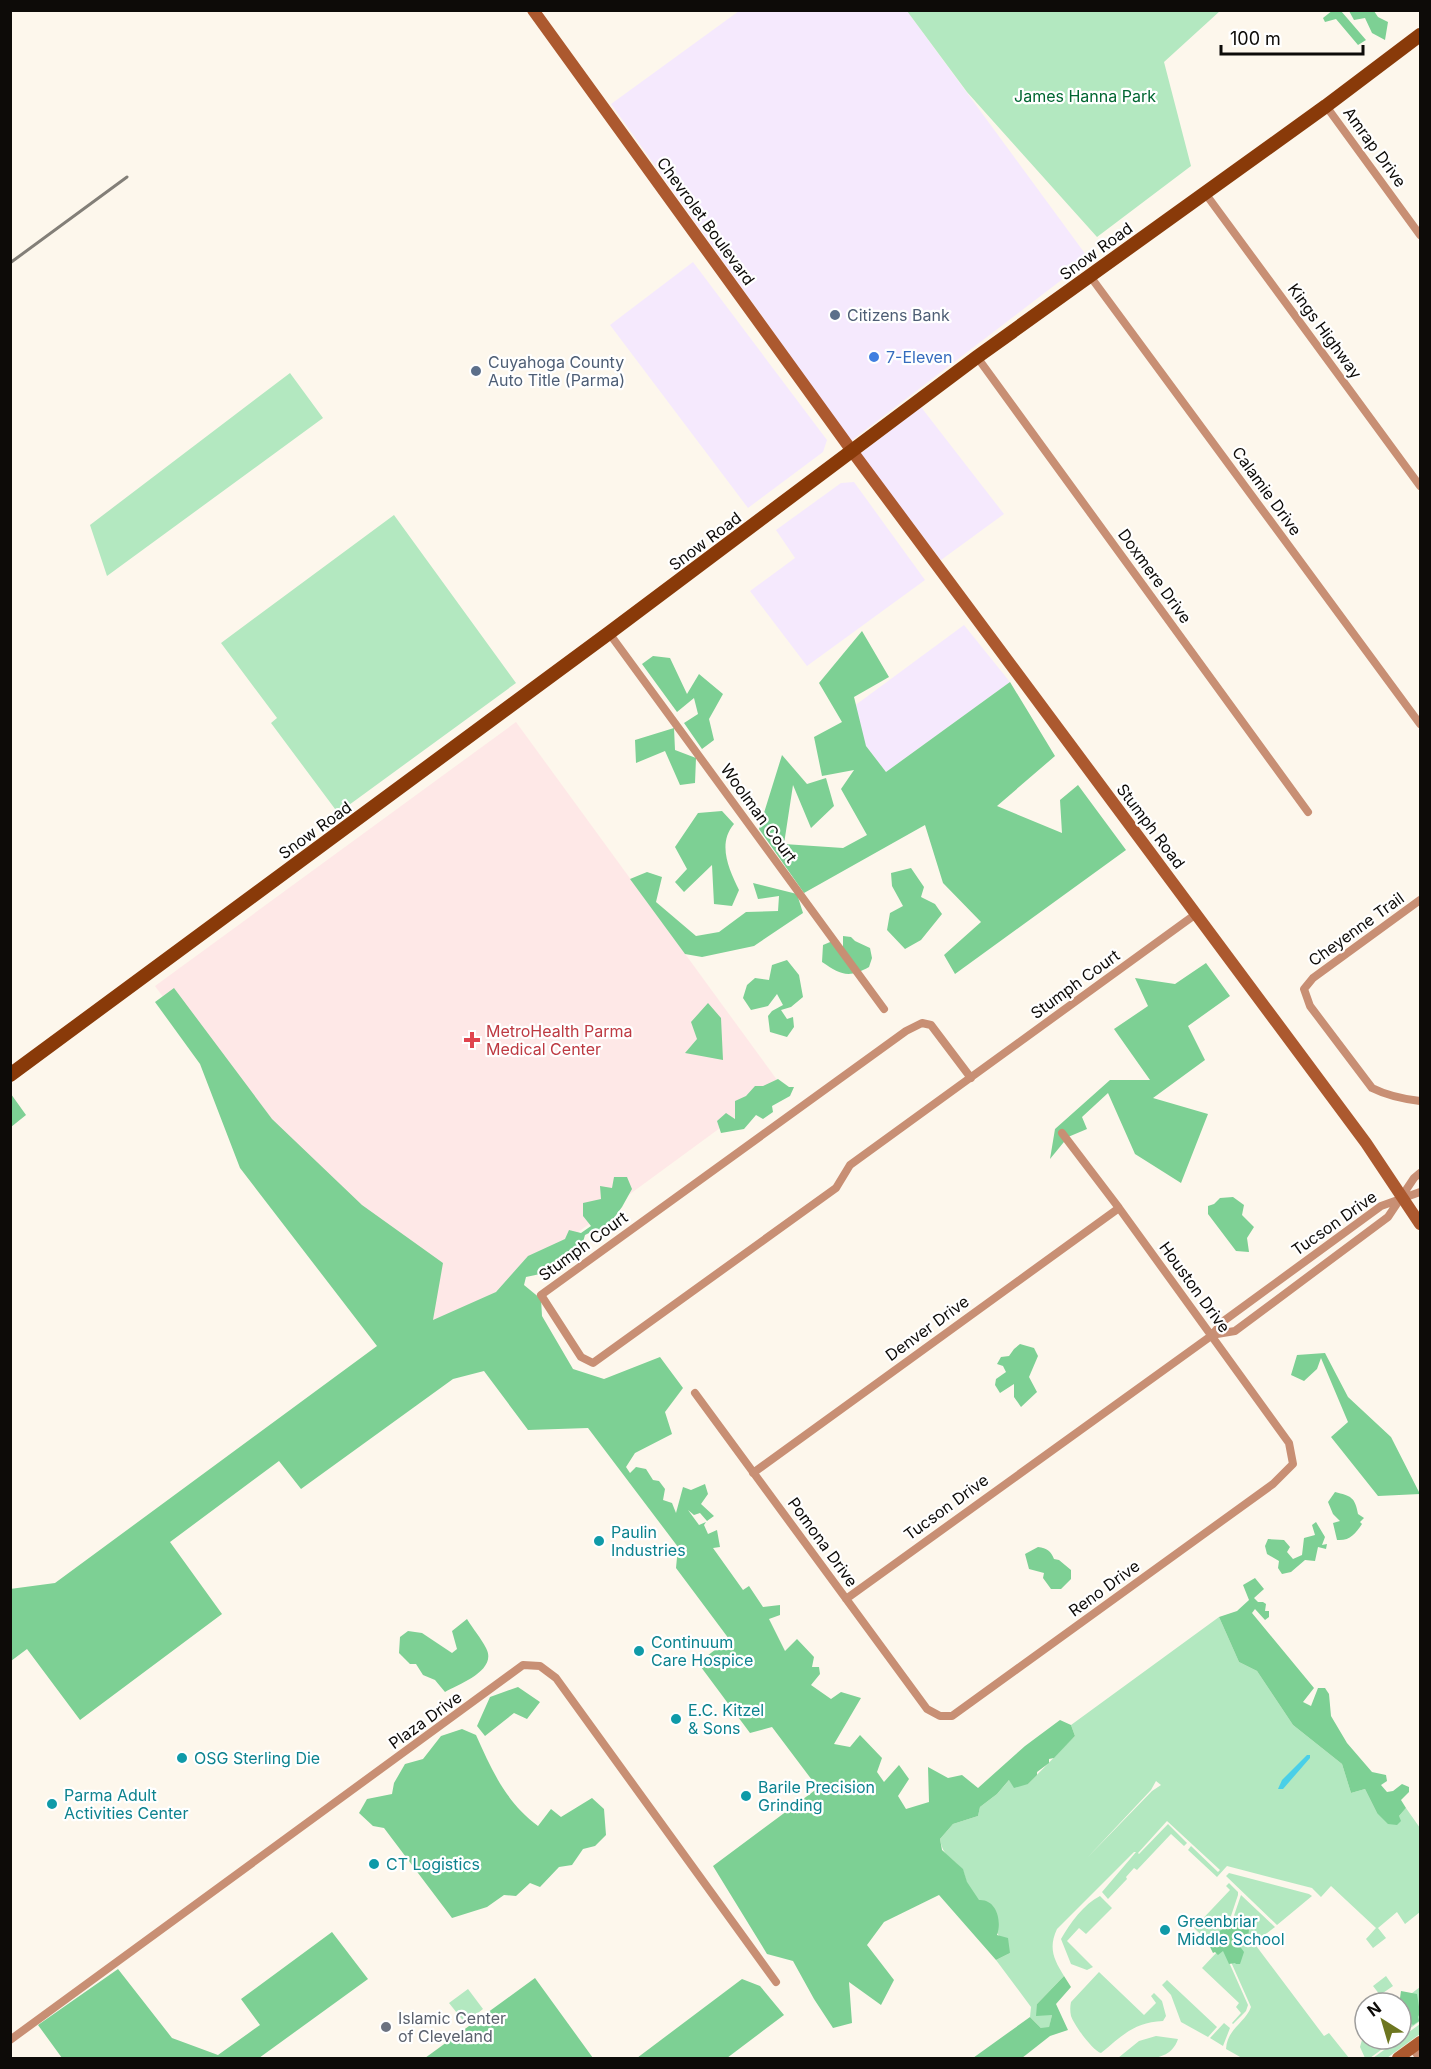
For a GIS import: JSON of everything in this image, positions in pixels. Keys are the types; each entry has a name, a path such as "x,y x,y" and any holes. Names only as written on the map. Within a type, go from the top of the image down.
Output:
{"main road":[{"name":"Chevrolet Boulevard","path":"533,10 852,451"},
{"name":"Snow Road","path":"10,1075 609,633 977,357 1326,106 1420,35"},
{"name":"Stumph Road","path":"852,451 1379,1161 1420,1224"},
{"path":"1398,2058 1416,2045"}],"street":[{"name":"Amrap Drive","path":"1326,106 1420,235"},
{"name":"Kings Highway","path":"1205,193 1420,486"},
{"name":"Calamie Drive","path":"1090,276 1420,724"},
{"name":"Doxmere Drive","path":"977,357 1308,812"},
{"name":"Woolman Court","path":"609,633 884,1009"},
{"name":"Cheyenne Trail","path":"1420,900 1313,978 1304,989 1310,1006 1372,1088 1403,1100 1420,1101"},
{"name":"Stumph Court","path":"971,1078 931,1025 922,1023 906,1031 541,1295 581,1357 593,1363 836,1188 850,1165 971,1078 1196,915"},
{"name":"Houston Drive","path":"1062,1133 1119,1208 1288,1443 1293,1464"},
{"path":"1402,1198 1414,1178 1420,1173"},
{"path":"1402,1198 1420,1192"},
{"name":"Tucson Drive","path":"846,1599 1211,1336 1225,1320 1381,1206 1402,1198"},
{"name":"Tucson Drive","path":"1211,1336 1235,1330 1388,1217 1402,1198"},
{"name":"Denver Drive","path":"753,1473 1119,1208"},
{"name":"Pomona Drive","path":"696,1393 927,1708"},
{"name":"Reno Drive","path":"927,1708 940,1716 952,1716 1274,1484 1293,1464"},
{"name":"Plaza Drive","path":"10,2040 523,1665 540,1666 556,1678 776,1982"},
{"path":"1416,2045 1420,2058"}],"shaded area":[{"path":"739,11 907,11 1089,259 851,441 611,104"},
{"path":"693,262 827,440 823,452 748,508 610,325"},
{"path":"921,407 1004,514 941,560 860,454"},
{"path":"854,482 925,580 807,666 750,591 795,558 776,530 841,483"},
{"path":"964,625 1010,682 886,772 842,715"},
{"name":"MetroHealth Parma Medical Center","path":"516,722 780,1084 420,1348 155,986"}],"green space":[{"path":"1333,10 1341,11 1366,40 1358,45 1336,19 1325,22 1323,18"},
{"name":"James Hanna Park","path":"907,11 1220,11 1164,62 1191,166 1097,237 967,92"},
{"path":"1349,11 1374,11 1378,17 1388,22 1385,40 1372,33 1365,18 1354,20"},
{"path":"290,373 323,418 107,576 90,525"},
{"path":"394,515 516,683 338,813 271,723 277,718 221,643"},
{"path":"862,631 889,677 854,697 866,746 886,772 1010,682 1055,756 997,806 1062,833 1060,800 1078,785 1126,850 955,974 944,955 981,922 943,883 925,825 804,893 759,829 782,755 807,784 826,778 834,806 811,828 793,785 784,844 843,848 867,835 841,789 854,770 822,776 814,737 842,722 819,683"},
{"path":"653,656 670,658 687,694 699,674 723,694 709,719 714,740 702,749 684,723 698,714 694,698 677,712 642,664"},
{"path":"674,728 675,750 696,758 695,783 680,785 665,751 636,763 635,740"},
{"path":"722,811 734,824 726,840 725,848 726,857 739,890 732,906 714,904 712,865 684,892 675,882 687,869 675,847 698,813"},
{"path":"911,868 924,887 921,897 935,904 942,914 921,940 905,949 887,930 890,913 903,906 892,886 891,873"},
{"path":"647,872 662,877 656,902 696,936 719,932 746,912 778,911 779,896 758,899 753,883 797,894 803,913 754,946 702,957 685,954 630,879"},
{"path":"843,936 851,937 870,948 872,958 869,967 850,974 834,970 822,962 823,945 835,940 843,949"},
{"path":"787,960 799,975 803,997 791,1007 781,1010 787,1019 793,1017 794,1027 787,1037 770,1032 768,1016 783,1005 777,994 768,1006 751,1010 743,998 747,985 755,978 769,980 772,965"},
{"path":"1206,963 1230,996 1188,1026 1205,1060 1153,1098 1208,1114 1181,1183 1135,1154 1108,1093 1082,1117 1087,1129 1068,1137 1050,1159 1055,1129 1110,1080 1150,1080 1114,1029 1148,1006 1135,978 1175,984"},
{"path":"174,988 272,1119 362,1205 443,1263 433,1320 496,1292 528,1256 565,1239 569,1230 581,1233 591,1226 583,1216 583,1203 601,1199 600,1186 612,1188 614,1177 627,1177 632,1189 605,1230 595,1230 585,1235 581,1247 571,1262 556,1270 526,1277 524,1285 541,1299 542,1316 573,1369 604,1379 660,1357 683,1388 665,1412 672,1434 635,1453 626,1467 630,1473 636,1467 646,1469 653,1480 659,1481 665,1489 663,1500 672,1503 676,1513 683,1487 691,1490 705,1484 708,1494 701,1504 714,1516 707,1521 700,1513 694,1515 688,1510 699,1525 706,1522 704,1525 708,1534 717,1530 720,1547 713,1548 743,1590 749,1586 763,1607 780,1605 780,1615 769,1619 785,1651 797,1639 814,1657 812,1667 819,1667 820,1674 811,1685 831,1699 841,1692 861,1698 834,1744 850,1747 860,1735 882,1758 877,1772 884,1782 899,1765 909,1779 898,1796 906,1809 929,1802 928,1767 948,1778 962,1775 978,1788 1025,1746 1060,1720 1071,1725 1075,1736 1054,1758 1049,1759 1049,1763 1037,1772 1028,1784 1014,1788 1009,1780 997,1794 980,1807 978,1816 953,1824 940,1839 942,1850 963,1869 967,1882 979,1900 990,1903 994,1907 999,1924 997,1935 1008,1938 1010,1953 996,1960 939,1895 884,1922 867,1945 894,1980 881,2005 849,1982 852,2023 833,2028 793,1961 767,1954 713,1866 818,1788 772,1727 750,1733 698,1663 729,1639 676,1568 678,1547 588,1428 528,1430 484,1371 453,1379 301,1489 279,1461 170,1542 222,1614 80,1720 27,1649 11,1661 10,1589 55,1583 377,1346 240,1168 200,1064 155,1002"},
{"path":"708,1003 721,1018 723,1060 685,1053 697,1039 691,1022"},
{"path":"778,1079 789,1087 794,1087 790,1096 772,1106 773,1112 763,1119 756,1115 744,1129 721,1133 717,1121 726,1113 735,1119 735,1101 746,1096 755,1086 763,1086"},
{"path":"11,1094 26,1115 10,1127"},
{"path":"1233,1197 1244,1205 1242,1215 1254,1227 1247,1238 1249,1252 1236,1251 1208,1214 1208,1206 1220,1198"},
{"path":"1020,1344 1034,1348 1038,1356 1029,1377 1037,1392 1021,1407 1014,1397 1014,1384 1000,1393 995,1385 996,1379 1006,1372 1003,1366 997,1364 1001,1357 1009,1356"},
{"path":"1325,1353 1348,1397 1391,1437 1420,1494 1378,1496 1331,1437 1348,1422 1321,1358 1317,1369 1304,1381 1291,1375 1297,1355"},
{"path":"1335,1492 1351,1498 1358,1514 1364,1518 1357,1531 1345,1539 1337,1540 1333,1523 1340,1521 1333,1514 1328,1502"},
{"path":"1316,1522 1325,1537 1322,1545 1327,1544 1326,1549 1318,1547 1315,1561 1305,1560 1291,1572 1282,1574 1278,1568 1279,1561 1267,1554 1265,1546 1268,1539 1284,1540 1290,1547 1287,1552 1293,1559 1302,1555 1304,1538 1315,1535 1312,1525"},
{"path":"1038,1547 1048,1550 1054,1559 1059,1560 1071,1570 1071,1579 1061,1589 1051,1589 1043,1578 1044,1573 1029,1569 1025,1554"},
{"path":"1255,1578 1264,1589 1254,1598 1266,1604 1265,1611 1269,1611 1269,1617 1265,1620 1255,1609 1252,1613 1314,1688 1303,1702 1311,1706 1318,1688 1325,1688 1329,1694 1331,1716 1347,1743 1372,1772 1386,1775 1387,1781 1381,1785 1387,1792 1393,1791 1402,1784 1409,1787 1409,1792 1401,1800 1406,1808 1399,1816 1401,1821 1397,1825 1388,1824 1377,1813 1365,1789 1351,1793 1342,1764 1293,1725 1257,1671 1239,1662 1219,1617 1237,1611 1249,1600 1243,1585"},
{"path":"1219,1617 1239,1662 1257,1671 1293,1725 1342,1764 1351,1793 1365,1789 1377,1813 1399,1816 1406,1808 1420,1828 1420,1912 1405,1924 1397,1912 1378,1928 1386,1938 1373,1948 1366,1939 1376,1928 1331,1886 1321,1897 1312,1888 1227,1866 1217,1877 1188,1850 1191,1846 1218,1872 1220,1870 1167,1821 1138,1853 1168,1824 1187,1843 1184,1846 1171,1834 1137,1870 1134,1868 1108,1899 1102,1892 1136,1852 1134,1852 1057,1929 1053,1942 1053,1954 1064,1976 1037,2004 1052,2015 1049,2028 1041,2028 1030,2017 1031,2007 996,1960 1010,1953 968,1885 962,1870 945,1853 940,1839 953,1824 978,1816 980,1807 997,1794 1010,1779 1028,1784 1075,1736 1071,1725","holes":["1156,1781 1161,1785 1152,1791 1087,1858 1151,1790"]},
{"path":"467,1619 486,1648 487,1663 476,1675 445,1692 435,1680 423,1675 416,1664 410,1664 399,1653 400,1637 408,1631 422,1633 452,1653 457,1649 452,1631"},
{"path":"518,1687 540,1702 527,1719 514,1713 485,1736 477,1726 490,1697"},
{"path":"462,1729 476,1735 501,1785 517,1807 538,1826 551,1809 561,1817 592,1798 604,1809 606,1835 595,1846 583,1849 572,1865 559,1867 540,1887 530,1883 516,1896 504,1895 487,1907 452,1918 384,1828 373,1826 359,1813 367,1799 392,1794 394,1783 405,1764 423,1759 441,1736"},
{"path":"1229,1873 1312,1896 1277,1925 1226,1876"},
{"path":"1229,1883 1238,1895 1223,1940 1224,1951 1248,2005 1246,2011 1233,2024 1241,2013 1236,2007 1239,2003 1202,1968 1218,1951 1194,1928 1230,1890 1226,1886"},
{"path":"1241,1895 1275,1927 1254,1943 1324,2036 1329,2033 1349,2058 1242,2058 1226,2049 1229,2036 1245,2018 1251,2007 1227,1953 1227,1936"},
{"path":"1100,1896 1112,1908 1086,1934 1079,1928 1067,1941 1093,1967 1087,1970 1071,1964 1061,1939 1078,1915"},
{"path":"1227,1916 1235,1918 1249,1929 1248,1938 1243,1946 1239,1945 1244,1952 1240,1964 1229,1964 1223,1951 1218,1955 1213,1953 1208,1943 1212,1934 1224,1929"},
{"path":"332,1932 368,1979 259,2058 62,2058 38,2025 118,1969 172,2038 218,2055 260,2025 241,1999"},
{"path":"1099,1972 1144,2015 1156,2003 1151,1996 1154,1993 1162,2001 1166,2016 1163,2021 1136,2027 1101,2053 1093,2048 1080,2031 1071,2016 1070,2009 1071,2002"},
{"path":"1064,1976 1071,1987 1056,2004 1068,2030 1050,2036 1022,2058 973,2058 1030,2017 1041,2028 1049,2027 1052,2015 1036,2016 1037,2004"},
{"path":"1386,1976 1393,1986 1386,1991 1377,1991 1373,1986"},
{"path":"535,1978 593,2058 425,2058"},
{"path":"742,1979 760,1986 784,2015 727,2058 637,2058"},
{"path":"1167,1980 1217,2027 1208,2037 1181,2022 1171,1995 1162,1985"},
{"path":"1420,1987 1420,2021 1413,2026 1413,1992"},
{"path":"468,1989 483,2009 465,2023 449,2003"},
{"path":"1413,1993 1417,1994 1419,2021 1413,2025"},
{"path":"1224,2023 1230,2028 1223,2046 1210,2038"},
{"path":"1420,2024 1420,2034 1413,2039 1413,2029"},
{"path":"1156,2036 1178,2039 1168,2053 1161,2056 1144,2059 1118,2058 1139,2041"},
{"path":"1362,2051 1380,2051 1370,2058 1365,2058"},
{"path":"1383,2051 1397,2051 1387,2058 1373,2058"}],"water":[{"path":"1307,1755 1310,1755 1310,1758 1283,1789 1278,1789 1282,1780"}],"railway":[{"path":"10,263 127,177"}],"place":[{"name":"Citizens Bank","path":"835,315"},
{"name":"7-Eleven","path":"874,357"},
{"name":"Cuyahoga County Auto Title (Parma)","path":"476,371"},
{"name":"MetroHealth Parma Medical Center","path":"472,1040"},
{"name":"Paulin Industries","path":"599,1541"},
{"name":"Continuum Care Hospice","path":"639,1651"},
{"name":"E.C. Kitzel & Sons","path":"676,1719"},
{"name":"OSG Sterling Die","path":"182,1758"},
{"name":"Barile Precision Grinding","path":"746,1796"},
{"name":"Parma Adult Activities Center","path":"52,1804"},
{"name":"CT Logistics","path":"374,1864"},
{"name":"Greenbriar Middle School","path":"1165,1930"},
{"name":"Islamic Center of Cleveland","path":"386,2027"}]}
